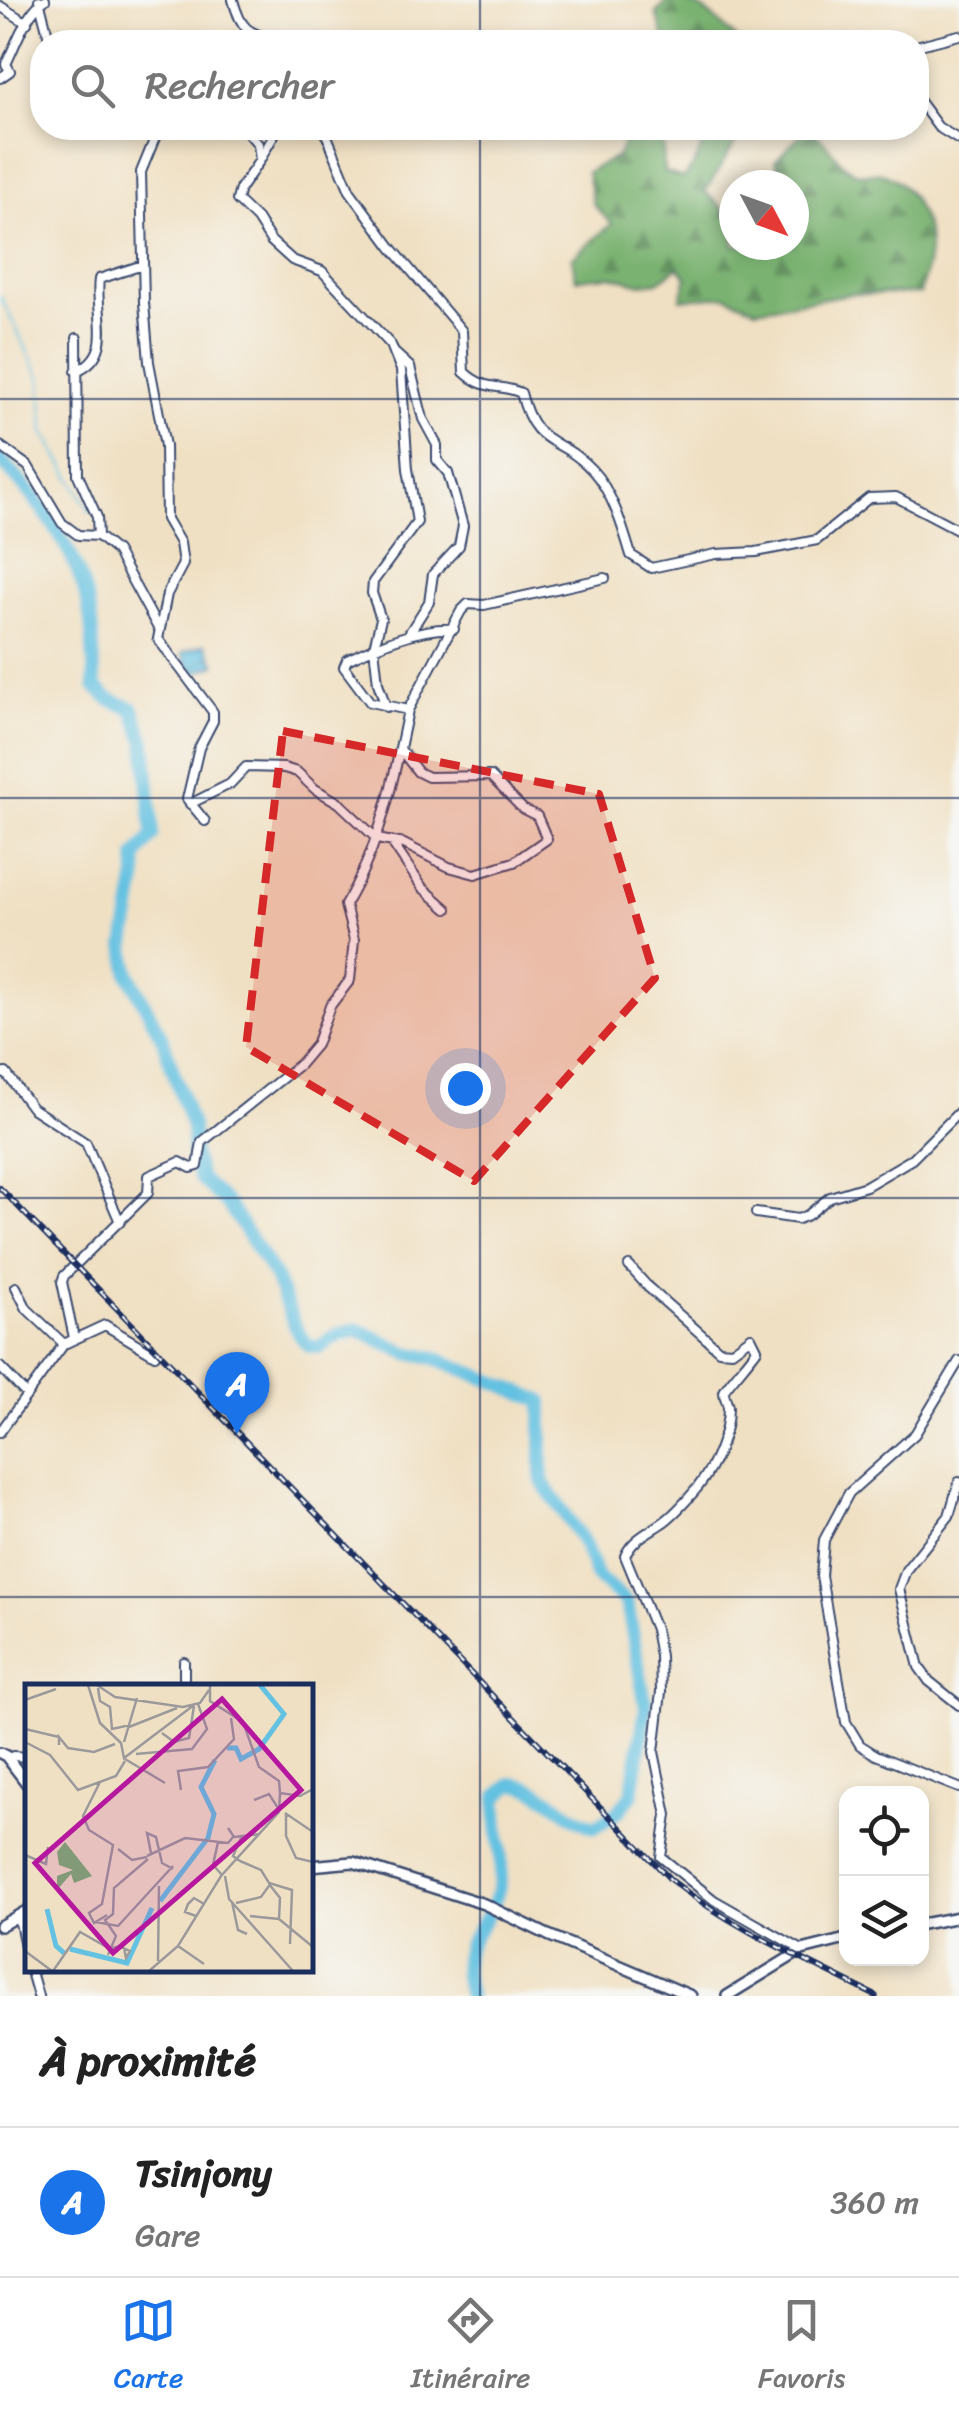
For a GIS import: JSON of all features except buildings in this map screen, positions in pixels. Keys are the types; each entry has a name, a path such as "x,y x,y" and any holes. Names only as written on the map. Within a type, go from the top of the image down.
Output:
{"street":[{"path":"233,0 240,24 246,30"},
{"path":"0,78 10,72 3,62 41,1"},
{"path":"41,1 47,30"},
{"path":"0,6 26,23"},
{"path":"929,43 959,35"},
{"path":"929,115 938,127 959,140"},
{"path":"154,140 141,172 143,265 150,362 165,446 166,519 180,544 183,564 167,594 158,640 213,712 187,799 205,821"},
{"path":"254,140 260,160"},
{"path":"271,140 236,200 257,220 270,241 292,260 322,271 386,338 401,370 406,453 416,522 373,582 372,593 381,619 374,647 378,683 386,708"},
{"path":"330,140 350,191 462,331 464,372 478,385 522,393 526,415 545,439 572,451 596,473 631,556 651,568 716,554 756,552 818,540 869,498 896,498 959,530"},
{"path":"76,371 97,357 101,336 99,279 143,265"},
{"path":"76,338 78,475 97,517 98,536"},
{"path":"394,351 410,367 423,418 437,445 438,460 448,472 463,526 459,546 433,574 429,602 405,638"},
{"path":"0,446 28,466 62,524 78,535 98,536 116,551 158,630"},
{"path":"74,1338 64,1276 148,1194 150,1176 180,1162 196,1167 202,1142 300,1064 316,1045 330,1006 350,980 354,940 345,905 377,839 408,710 461,611 468,604 484,605 604,578"},
{"path":"408,710 370,702 344,667 347,660 405,638 441,628 454,629"},
{"path":"190,804 230,784 246,767 284,768 297,772 315,789 331,796 377,839 404,844 448,867 475,874 514,862 547,839 537,816 524,809 490,776 428,777 418,772 400,749"},
{"path":"391,842 422,887 446,909"},
{"path":"0,1074 6,1073 32,1108 86,1144 120,1222"},
{"path":"756,1213 798,1219 808,1215 830,1197 866,1186 912,1160 959,1112"},
{"path":"629,1266 719,1350 732,1351 751,1337 756,1349 726,1386 724,1431 716,1459 701,1483 678,1510 638,1538 626,1556 650,1614 660,1656 661,1692 654,1752 667,1815 660,1857 714,1900 802,1950"},
{"path":"16,1287 26,1309 64,1344"},
{"path":"0,1432 64,1344 74,1338 105,1325 154,1356"},
{"path":"959,1361 915,1434 849,1493 824,1540 821,1576 846,1722 860,1745 959,1788"},
{"path":"0,1367 28,1395"},
{"path":"959,1482 949,1516 906,1570 899,1590 919,1667 929,1681 959,1705"},
{"path":"184,1662 184,1684"},
{"path":"4,1756 25,1780"},
{"path":"312,1866 353,1862 484,1904 691,1996"},
{"path":"0,1926 25,1911"},
{"path":"15,1916 25,1946"},
{"path":"929,1923 959,1917"},
{"path":"727,1996 802,1950 839,1941"},
{"path":"31,1971 38,1996"}],"highlighted area":[{"path":"283,731 599,794 655,978 474,1181 246,1047"}],"green space":[{"path":"669,0 681,1 700,8 727,30 662,30 656,13"},
{"path":"625,140 662,140 664,172 683,178 699,155 702,140 737,140 705,192 719,205 719,260 809,260 809,170 779,170 775,161 795,140 822,140 850,169 891,177 915,203 928,238 928,260 920,294 851,294 756,309 726,296 681,299 687,276 678,267 658,282 642,284 611,276 576,279 572,258 612,224 593,204 587,172 618,156"}],"water":[{"path":"205,644 216,665 191,674 182,653"}],"waterway":[{"path":"0,296 41,379 44,432 91,512"},
{"path":"0,460 28,490 64,542 89,610 95,687 109,699 133,709 145,742 153,835 136,857 137,875 125,945 129,974 163,1040 192,1128 193,1155 200,1178 229,1206 274,1275 298,1333 309,1346 320,1347 335,1336 357,1329 407,1353 435,1358 542,1401 542,1481 583,1541 597,1577 627,1603 646,1707 632,1794 619,1811 595,1827 522,1785 511,1784 497,1797 500,1882 491,1908 467,1951 465,1977 469,1996"}],"railway":[{"path":"0,1188 671,1880 744,1929 876,1996"}],"place":[{"name":"Tsinjony","path":"237,1434"}]}
